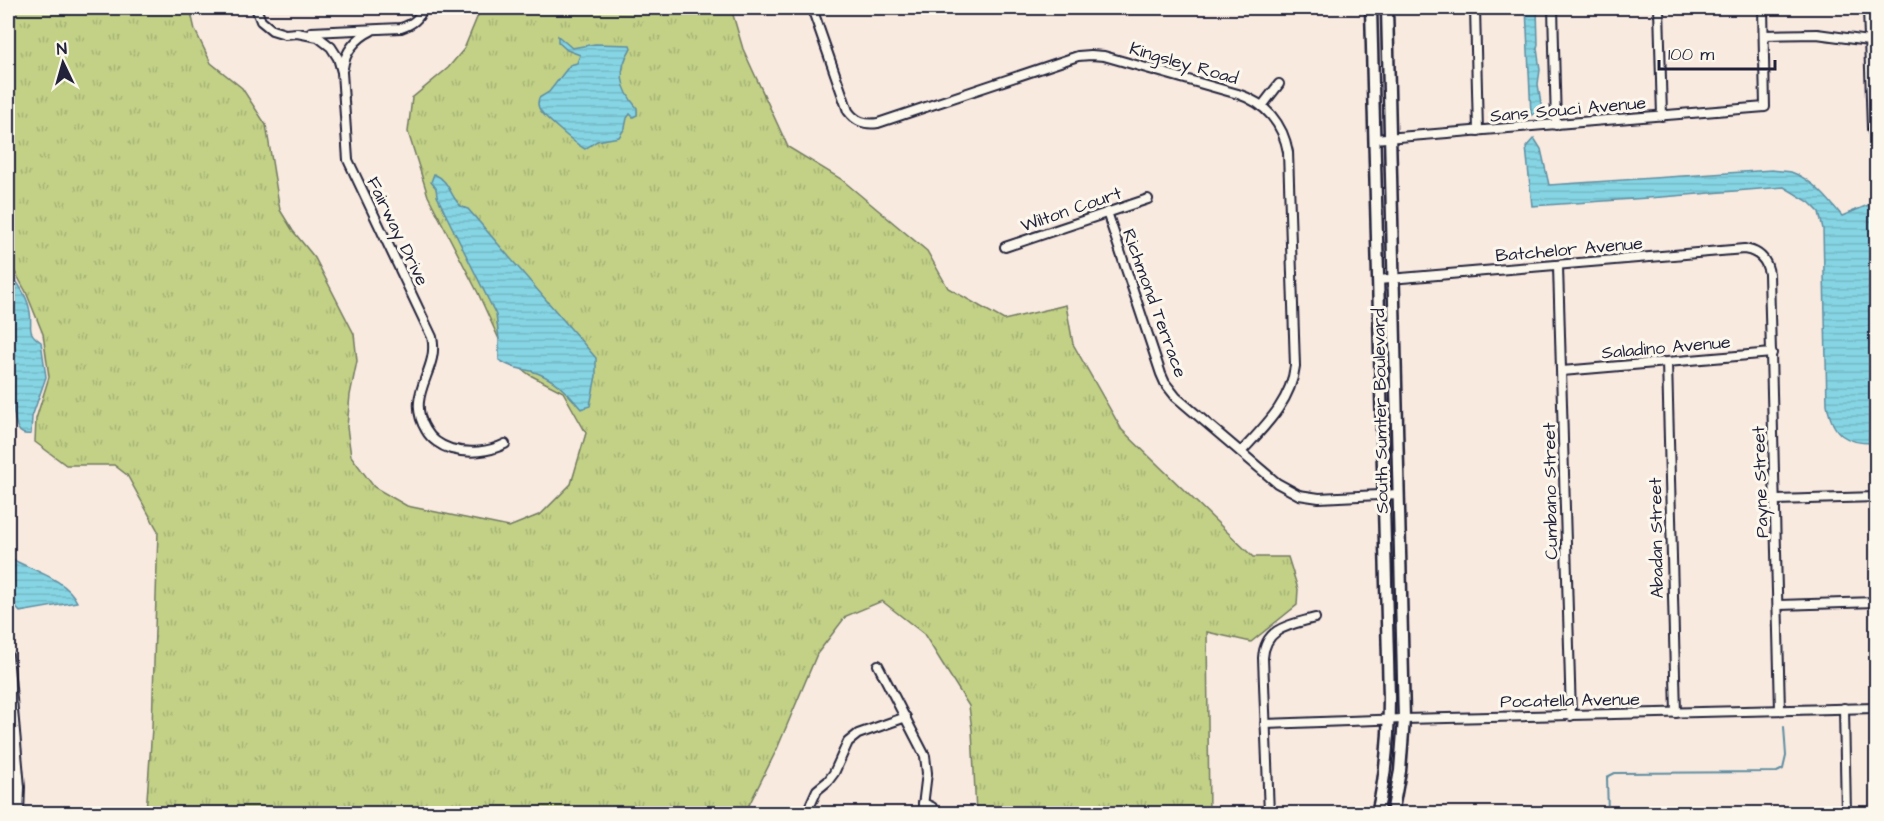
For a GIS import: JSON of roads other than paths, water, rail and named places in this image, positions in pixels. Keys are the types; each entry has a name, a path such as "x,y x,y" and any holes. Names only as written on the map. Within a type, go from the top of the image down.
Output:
{"main road":[{"name":"South Sumter Boulevard","path":"1371,8 1389,719 1385,770 1377,813"},
{"name":"South Sumter Boulevard","path":"1387,8 1404,719 1400,771 1392,813"}],"street":[{"name":"Fairway Drive","path":"256,8 261,21 272,30 285,34 311,34 325,42 341,63 348,160 433,343 431,360 418,401 421,422 433,439 451,449 481,451 505,444"},
{"path":"297,33 408,26 417,19 423,8"},
{"name":"Kingsley Road","path":"812,8 848,111 864,124 878,123 1078,56 1091,54 1238,94 1255,101 1274,118 1282,131 1288,152 1295,366 1291,385 1283,402 1240,452"},
{"path":"1475,8 1478,131"},
{"path":"1553,8 1556,125"},
{"path":"1659,8 1662,116"},
{"path":"1763,8 1764,35 1816,34 1873,41"},
{"path":"1868,8 1873,41 1872,129 1876,140"},
{"path":"342,72 346,56 358,40 367,33 383,28"},
{"name":"Sans Souci Avenue","path":"1374,139 1765,106 1764,35"},
{"path":"1262,106 1279,84"},
{"name":"Wilton Court","path":"1005,247 1148,199"},
{"name":"Richmond Terrace","path":"1107,212 1166,383 1176,397 1277,483 1299,495 1319,498 1398,494"},
{"name":"Batchelor Avenue","path":"1378,279 1744,249 1761,256"},
{"name":"Payne Street","path":"1761,256 1769,273 1780,710"},
{"name":"Cumbano Street","path":"1558,266 1571,716"},
{"name":"Saladino Avenue","path":"1562,371 1772,353"},
{"name":"Abadan Street","path":"1667,362 1676,713"},
{"path":"1776,500 1876,497"},
{"path":"1779,605 1876,602"},
{"path":"1269,813 1263,658 1265,646 1277,630 1315,618"},
{"path":"8,655 20,787 19,813"},
{"path":"878,665 925,756 927,773 922,813"},
{"path":"1844,708 1846,813 1876,813"},
{"name":"Pocatella Avenue","path":"1265,724 1876,708"},
{"path":"808,813 814,796 834,773 852,738 906,717"},
{"path":"923,803 932,807 934,813"}],"water":[{"path":"1526,8 1537,8 1537,48 1540,70 1538,84 1541,104 1538,113 1531,115"},
{"path":"558,36 572,48 595,44 630,45 631,48 622,71 622,79 631,101 637,108 637,115 633,117 630,114 619,137 597,141 585,149 560,130 539,108 539,98 549,92 570,65 577,63 580,55 567,50 558,42"},
{"path":"1534,138 1541,149 1549,185 1772,170 1799,175 1820,191 1842,216 1868,205 1876,206 1876,443 1856,442 1842,436 1829,415 1823,229 1819,212 1809,202 1784,187 1532,206 1526,147"},
{"path":"434,174 443,180 460,205 468,209 596,358 596,376 590,406 581,409 553,381 499,360 496,315 437,196 436,188 431,182"},
{"path":"10,273 20,286 27,302 31,317 31,332 41,342 46,377 32,417 31,434 24,434 17,426 8,392 8,275"},
{"path":"8,557 47,575 65,587 77,602 20,612 8,599"}],"waterway":[{"path":"1608,814 1607,777 1615,773 1777,772 1783,769 1786,756 1784,727"}]}
